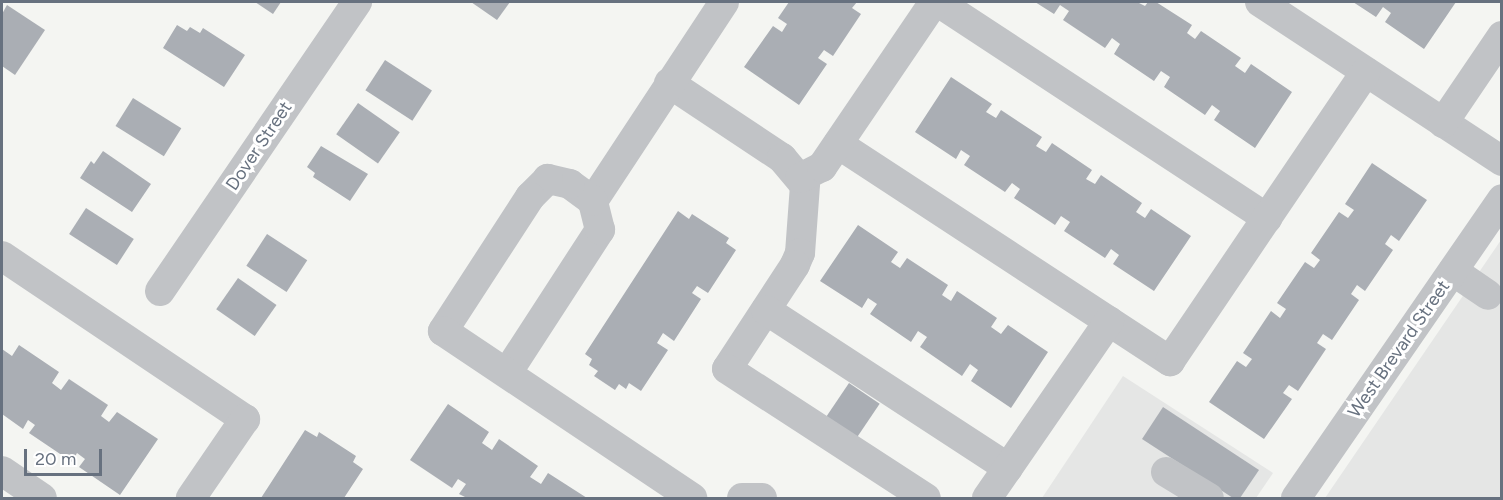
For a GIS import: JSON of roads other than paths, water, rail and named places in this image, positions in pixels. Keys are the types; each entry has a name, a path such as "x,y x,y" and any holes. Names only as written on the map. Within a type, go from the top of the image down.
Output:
{"street":[{"name":"Dover Street","path":"160,291 357,2"},
{"path":"593,201 724,2"},
{"path":"800,178 822,167 936,2 1267,218"},
{"path":"1260,2 1502,161"},
{"path":"1443,123 1502,36"},
{"path":"838,144 1170,361 1366,72"},
{"path":"669,83 782,158 804,185 800,253 795,265 727,369 926,498"},
{"path":"507,373 600,230 593,201 570,184 548,179 530,197 443,331 692,498"},
{"name":"West Brevard Street","path":"1296,498 1502,199"},
{"path":"2,256 245,419 191,498"},
{"path":"1453,271 1488,295"},
{"path":"766,310 1008,468"},
{"path":"987,498 1109,321"},
{"path":"2,471 42,498"},
{"path":"1166,472 1209,498"},
{"path":"742,498 762,498"}]}
